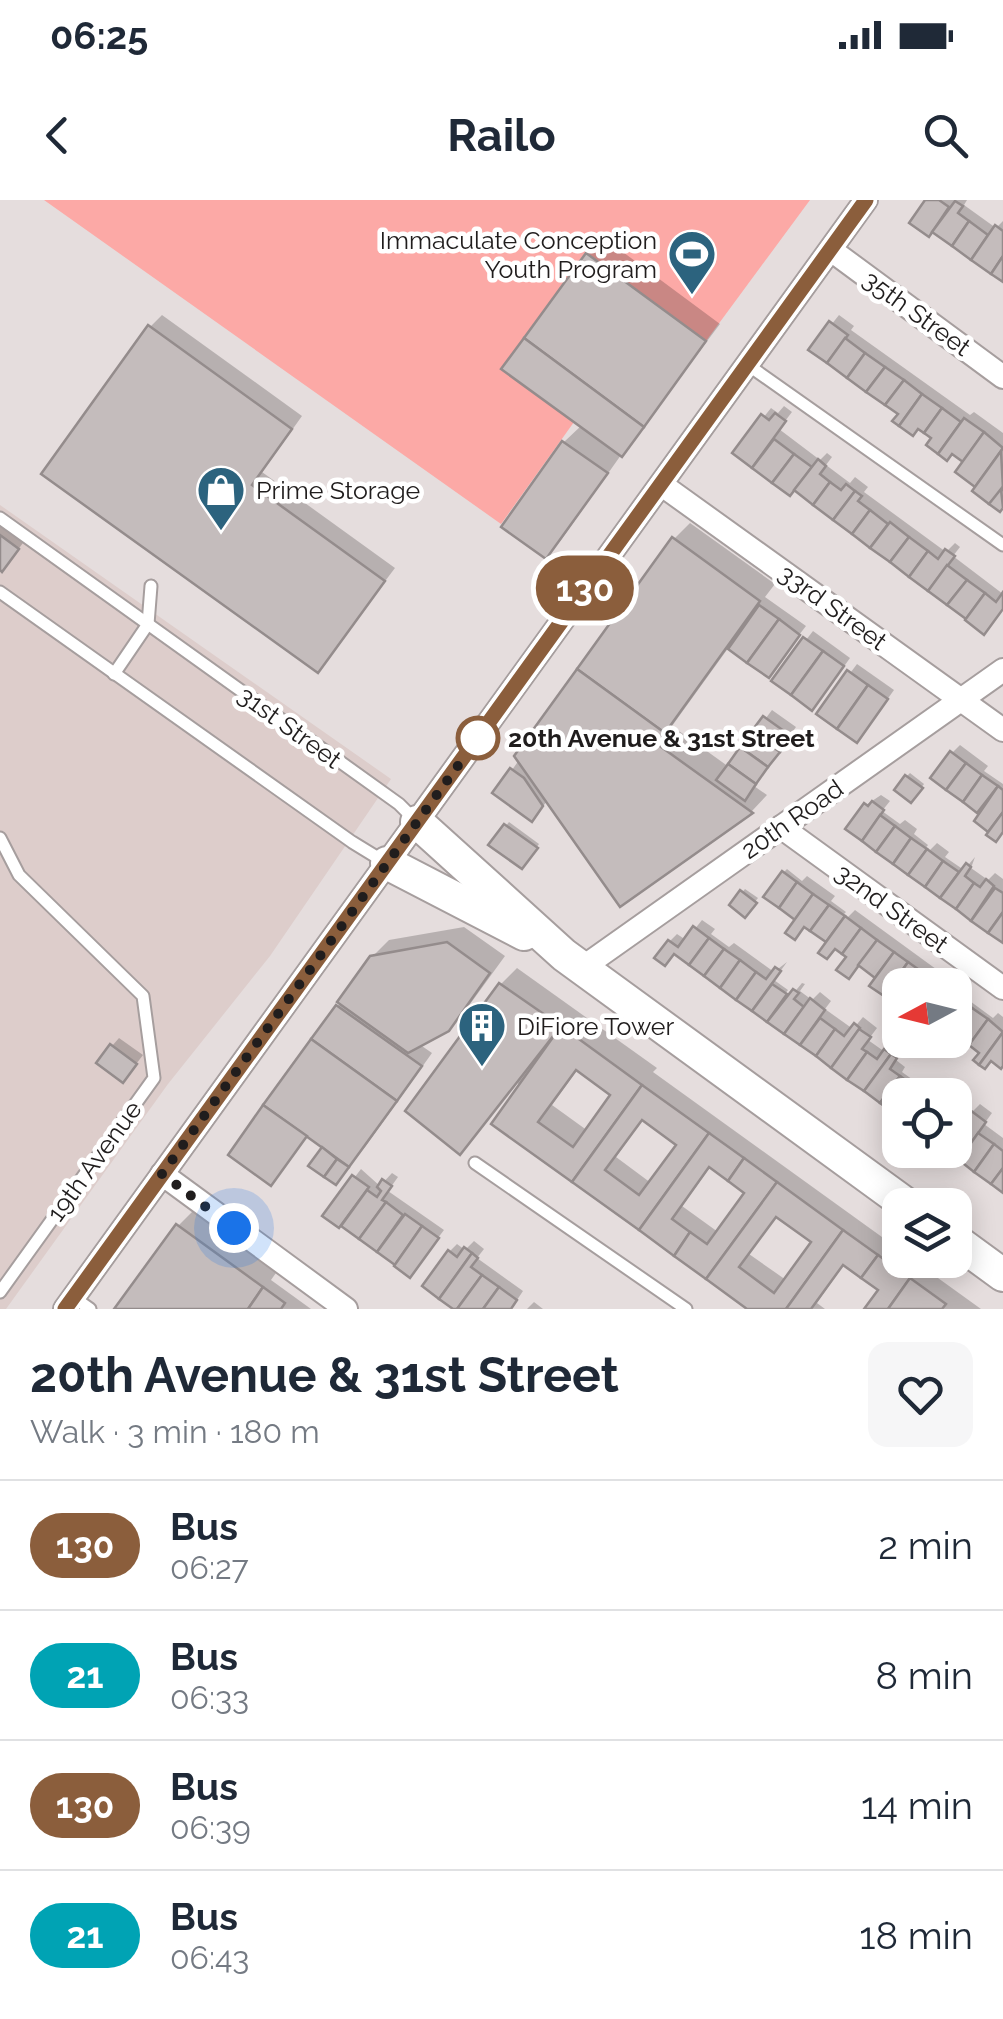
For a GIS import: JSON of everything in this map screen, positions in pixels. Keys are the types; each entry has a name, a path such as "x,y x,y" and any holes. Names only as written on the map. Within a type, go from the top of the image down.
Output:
{"street":[{"path":"76,1305 162,1174 866,200"},
{"name":"35th Street","path":"831,250 1003,376"},
{"name":"33rd Street","path":"662,484 1003,730"},
{"name":"20th Road","path":"573,962 781,827 1003,670"},
{"name":"31st Street","path":"417,822 573,962 884,1188"},
{"name":"32nd Street","path":"781,827 1003,988"},
{"name":"31st Street","path":"387,863 573,962"},
{"path":"162,1174 346,1309"},
{"path":"972,1252 1003,1275"}],"lane":[{"path":"748,364 1003,546"},
{"name":"31st Street","path":"0,518 398,804 417,822"},
{"path":"114,674 148,624 151,586"},
{"name":"31st Street","path":"0,592 387,863"},
{"name":"19th Avenue","path":"0,838 19,874 144,996 154,1078 0,1292"},
{"path":"475,1164 686,1309"}],"shaded area":[{"path":"44,200 810,200 706,341 585,253 501,369 574,422 501,524"},
{"path":"0,505 391,779 270,956 168,1084 6,1309 0,1309"}],"building":[{"path":"925,200 939,200 949,207 929,237 909,223"},
{"path":"955,201 963,206 958,213 969,221 952,246 932,232"},
{"path":"969,221 988,235 971,260 952,246"},
{"path":"995,225 1003,231 1003,256 991,274 971,260"},
{"path":"586,253 706,341 644,427 524,338"},
{"path":"1003,256 1003,282 991,274"},
{"path":"829,321 848,335 827,363 808,350"},
{"name":"Prime Storage","path":"148,325 292,429 252,485 385,581 318,673 41,474"},
{"path":"524,338 644,427 622,457 501,369"},
{"path":"845,338 865,353 847,378 827,363"},
{"path":"865,353 885,367 866,392 847,378"},
{"path":"885,367 904,380 885,405 866,392"},
{"path":"904,380 922,394 899,426 892,421 898,414 885,405"},
{"path":"922,394 942,408 924,433 918,429 913,436 899,426"},
{"path":"942,408 961,422 938,454 926,445 931,438 924,433"},
{"path":"775,413 786,421 752,468 732,453 761,414 769,420"},
{"path":"964,418 984,432 963,462 952,454 947,461 938,454"},
{"path":"984,432 1003,448 975,487 955,472"},
{"path":"774,439 794,454 772,483 752,468"},
{"path":"562,441 608,473 546,559 501,527"},
{"path":"1001,451 1003,489 989,504 972,491"},
{"path":"794,454 812,467 790,496 772,483"},
{"path":"818,459 826,466 820,474 830,482 813,505 794,490"},
{"path":"830,482 841,490 846,484 855,491 833,520 813,505"},
{"path":"1001,489 1003,508 1000,512 989,504"},
{"path":"855,491 862,496 858,501 870,510 852,534 833,520"},
{"path":"870,510 888,524 870,548 852,534"},
{"path":"890,522 909,537 890,562 870,548"},
{"path":"0,535 19,549 2,572 0,570"},
{"path":"672,537 760,601 665,733 577,669"},
{"path":"909,537 928,551 909,577 890,562"},
{"path":"945,549 955,556 928,591 909,577 928,551 938,559"},
{"path":"947,565 967,580 947,605 928,591"},
{"path":"967,580 985,593 966,619 947,605"},
{"path":"1003,592 1003,609 984,635 965,620 985,593 996,602"},
{"path":"759,605 779,619 747,663 728,649"},
{"path":"779,619 800,635 769,678 747,663"},
{"path":"803,637 823,651 791,695 771,681"},
{"path":"823,651 844,666 812,711 791,695"},
{"path":"577,669 665,733 657,744 753,813 620,907 514,756"},
{"path":"847,670 868,685 837,729 816,714"},
{"path":"868,685 888,699 857,743 837,729"},
{"path":"763,716 791,736 780,752 751,732"},
{"path":"751,732 780,752 768,767 740,747"},
{"path":"740,747 768,767 756,784 728,764"},
{"path":"950,751 966,763 946,790 930,778"},
{"path":"966,763 982,775 963,802 946,790"},
{"path":"728,764 756,784 745,801 716,780"},
{"path":"510,768 524,778 543,806 532,822 492,793"},
{"path":"905,775 923,788 911,803 894,790"},
{"path":"982,775 998,786 977,813 963,802"},
{"path":"998,786 1003,790 1003,812 988,832 974,821"},
{"path":"872,801 884,810 862,841 845,829 864,803 868,806"},
{"path":"1003,812 1003,832 996,842 986,835"},
{"path":"880,815 895,826 876,852 862,841"},
{"path":"504,824 538,848 522,869 488,845"},
{"path":"895,826 911,838 893,864 876,852"},
{"path":"911,838 927,849 908,875 893,864"},
{"path":"927,849 943,861 925,887 908,875"},
{"path":"943,861 959,872 940,898 925,887"},
{"path":"966,863 971,867 965,876 974,883 956,909 940,898"},
{"path":"782,871 797,882 779,908 763,897"},
{"path":"986,879 994,886 971,921 956,909 974,883 980,887"},
{"path":"797,882 813,894 795,920 779,908"},
{"path":"995,888 1003,893 1003,912 988,933 971,921"},
{"path":"740,890 757,903 745,918 729,905"},
{"path":"813,894 829,905 810,931 804,927 795,940 785,933"},
{"path":"829,905 845,916 826,942 810,931"},
{"path":"1003,912 1003,943 988,933"},
{"path":"845,916 861,928 842,954 835,949 827,959 818,953"},
{"path":"693,926 709,938 689,965 674,954 665,966 654,958 668,940 678,947"},
{"path":"861,928 877,940 849,979 836,970 846,957 842,954"},
{"path":"709,938 724,949 704,976 689,965"},
{"path":"877,940 894,952 875,978 858,965"},
{"path":"447,942 490,973 449,1031 408,1053 337,1002 370,956"},
{"path":"724,949 740,960 720,988 704,976"},
{"path":"894,952 908,962 904,968 882,968"},
{"path":"740,960 756,972 736,1000 720,988"},
{"path":"775,967 781,971 752,1011 736,1000 756,972 766,979"},
{"path":"882,968 882,995 869,986"},
{"name":"DiFiore Tower","path":"499,983 561,1026 460,1155 405,1111"},
{"path":"772,984 787,994 767,1022 752,1011"},
{"path":"793,989 799,993 794,999 804,1007 784,1034 767,1022"},
{"path":"810,998 825,1010 800,1045 784,1034"},
{"path":"336,1005 422,1066 397,1101 311,1039"},
{"path":"972,1008 988,1019 972,1041"},
{"path":"820,1018 835,1029 816,1056 800,1045"},
{"path":"988,1019 1003,1032 979,1065 973,1060 979,1053 972,1047 972,1041"},
{"path":"854,1023 860,1028 831,1068 816,1056 835,1029 844,1036"},
{"path":"561,1026 642,1085 572,1182 491,1124","holes":["576,1070 610,1095 573,1147 538,1122"]},
{"path":"859,1029 871,1037 862,1049 867,1052 847,1080 831,1068"},
{"path":"1003,1032 1003,1066 1001,1069 991,1061 985,1069 979,1065"},
{"path":"311,1039 397,1101 349,1167 263,1105"},
{"path":"110,1044 137,1064 123,1083 96,1063"},
{"path":"867,1052 877,1059 882,1052 882,1058 888,1058 864,1091 847,1080"},
{"path":"888,1058 897,1058 890,1069 900,1076 882,1078 880,1103 864,1091"},
{"path":"642,1085 709,1133 639,1230 572,1182","holes":["642,1120 676,1145 639,1195 605,1170"]},
{"path":"263,1105 307,1136 271,1186 228,1155"},
{"path":"972,1112 986,1122 972,1142"},
{"path":"709,1133 744,1158 728,1181 709,1167 672,1219 690,1232 674,1256 639,1230"},
{"path":"978,1133 994,1144 974,1172 969,1168 972,1142"},
{"path":"994,1144 1003,1151 1003,1168 991,1184 974,1172"},
{"path":"322,1147 337,1159 324,1177 308,1166"},
{"path":"744,1158 777,1182 706,1279 674,1256 690,1232 707,1244 744,1193 728,1181"},
{"path":"337,1159 349,1167 336,1185 324,1177"},
{"path":"1003,1168 1003,1193 991,1184"},
{"path":"352,1175 369,1187 339,1228 322,1216"},
{"path":"382,1179 392,1186 382,1200 386,1202 359,1239 341,1226 367,1190 377,1197"},
{"path":"777,1182 843,1230 786,1309 747,1309 706,1279","holes":["776,1217 811,1242 774,1293 739,1267"]},
{"path":"386,1202 403,1215 377,1252 359,1239"},
{"path":"405,1214 422,1226 395,1265 377,1252"},
{"path":"176,1224 263,1287 248,1309 114,1309"},
{"path":"422,1226 439,1238 410,1278 394,1266"},
{"path":"843,1230 878,1255 861,1278 843,1265 811,1309 786,1309"},
{"path":"464,1247 472,1253 439,1299 422,1286 448,1250 457,1257"},
{"path":"472,1253 478,1258 471,1267 482,1275 457,1309 453,1309 439,1299"},
{"path":"878,1255 882,1258 882,1278 910,1278 888,1309 864,1309 878,1290 861,1278"},
{"path":"482,1275 499,1287 483,1309 457,1309"},
{"path":"910,1278 946,1304 942,1309 888,1309"},
{"path":"263,1287 285,1303 281,1309 248,1309"},
{"path":"499,1287 517,1300 511,1309 483,1309"}],"bus line":[{"name":"130","path":"65,1309 866,200"}],"place":[{"name":"Immaculate Conception Youth Program","path":"692,296"},
{"name":"Prime Storage","path":"221,532"},
{"name":"20th Avenue & 31st Street","path":"478,738"},
{"name":"DiFiore Tower","path":"482,1068"}],"route":[{"path":"234,1228 162,1174 478,738"}]}
